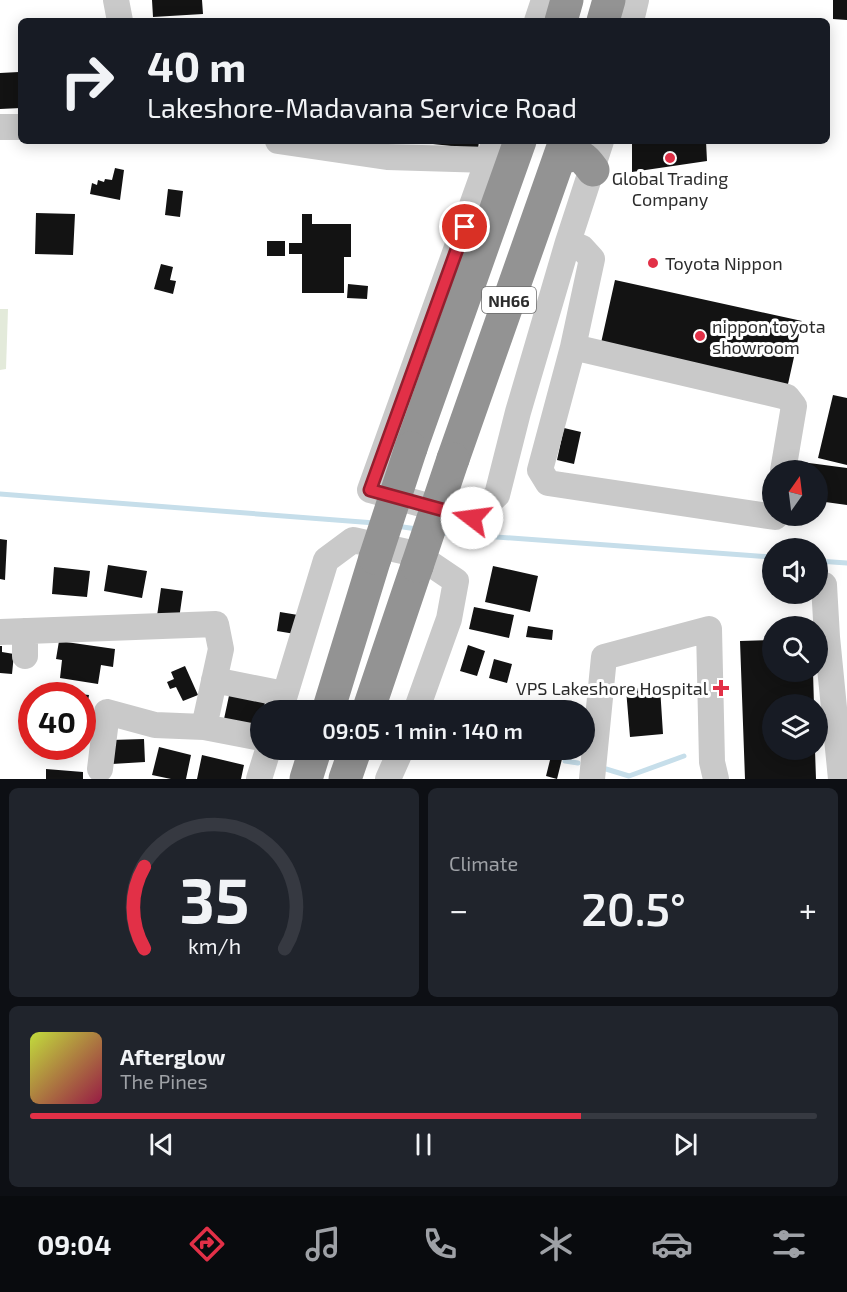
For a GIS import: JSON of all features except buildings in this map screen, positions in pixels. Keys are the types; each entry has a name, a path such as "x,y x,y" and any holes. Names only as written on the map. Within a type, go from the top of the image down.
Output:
{"highway":[{"path":"562,18 567,0"},
{"path":"604,18 609,0"},
{"name":"NH66","path":"331,700 411,448 519,144"},
{"path":"562,150 580,156 597,156"},
{"name":"NH66","path":"372,700 453,459 562,150"},
{"path":"306,779 312,760"},
{"path":"345,779 352,760"}],"street":[{"path":"116,0 119,18"},
{"path":"538,18 544,0"},
{"path":"632,18 636,0"},
{"path":"0,127 18,127"},
{"path":"297,144 387,158 492,151 370,490 472,518 496,495 568,242 597,156"},
{"path":"568,242 582,248 592,259 573,347 540,470 548,483 762,515"},
{"path":"573,347 787,398 794,406 785,460"},
{"path":"283,700 326,560 353,540 416,554 456,581 449,619 420,700"},
{"path":"825,604 841,779"},
{"path":"0,632 25,644 216,624 221,650 204,727"},
{"path":"592,779 604,657 709,629 712,762 716,779"},
{"path":"214,680 276,700"},
{"path":"100,769 107,712 155,725 204,727 250,736"},
{"path":"259,779 265,760"},
{"path":"388,779 397,760"}],"green space":[{"path":"0,309 8,309 6,369 0,370"}],"waterway":[{"path":"0,494 375,523"},
{"path":"396,526 417,529"},
{"path":"441,533 762,556"},
{"path":"828,562 847,563"},
{"path":"606,769 629,776 684,756"},
{"path":"565,761 578,763"}],"place":[{"name":"Global Trading Company","path":"670,158"},
{"name":"Toyota Nippon","path":"653,263"},
{"name":"nippon toyota showroom","path":"700,336"},
{"name":"VPS Lakeshore Hospital","path":"721,688"}],"route":[{"path":"465,227 370,490 472,518"}]}
